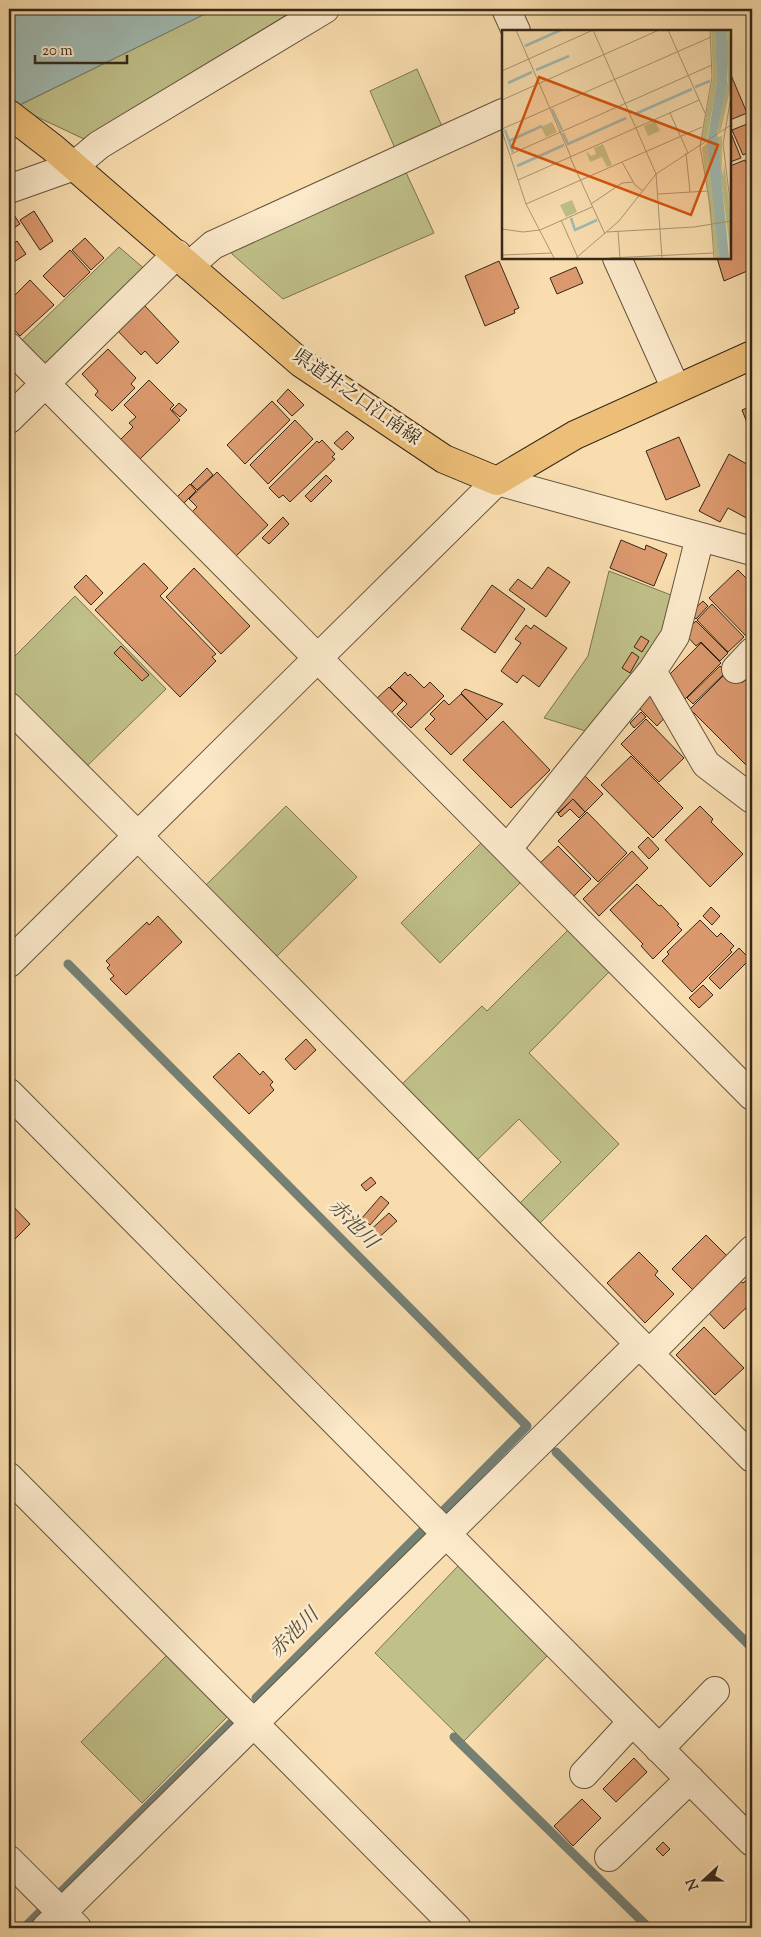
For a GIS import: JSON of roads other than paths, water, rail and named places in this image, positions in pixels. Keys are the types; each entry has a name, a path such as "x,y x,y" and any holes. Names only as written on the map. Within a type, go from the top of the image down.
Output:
{"main road":[{"name":"県道井之口江南線","path":"9,114 53,148 301,363 444,459 497,481"},
{"path":"497,481 575,435 752,355"}],"street":[{"path":"9,189 74,166 99,145 325,9"},
{"path":"506,9 516,30"},
{"path":"9,420 45,383 183,260 502,114"},
{"path":"617,259 676,389"},
{"path":"9,347 752,1096"},
{"path":"9,963 497,481 752,551"},
{"path":"508,848 652,671 675,636 700,537"},
{"path":"652,671 706,764 752,799"},
{"path":"9,707 752,1458"},
{"path":"9,1092 752,1842"},
{"path":"9,1860 62,1923 254,1724 446,1534 752,1250"},
{"path":"9,1478 457,1928"},
{"path":"659,1748 715,1691"},
{"path":"584,1774 632,1722"},
{"path":"609,1857 690,1779"}],"water":[{"path":"9,9 215,9 9,110"}],"waterway":[{"name":"赤池川","path":"68,964 527,1426 443,1511"},
{"path":"556,1452 752,1648"},
{"name":"赤池川","path":"256,1698 423,1530"},
{"path":"60,1893 232,1722"},
{"path":"454,1737 649,1928"},
{"path":"24,1928 39,1913"}]}
